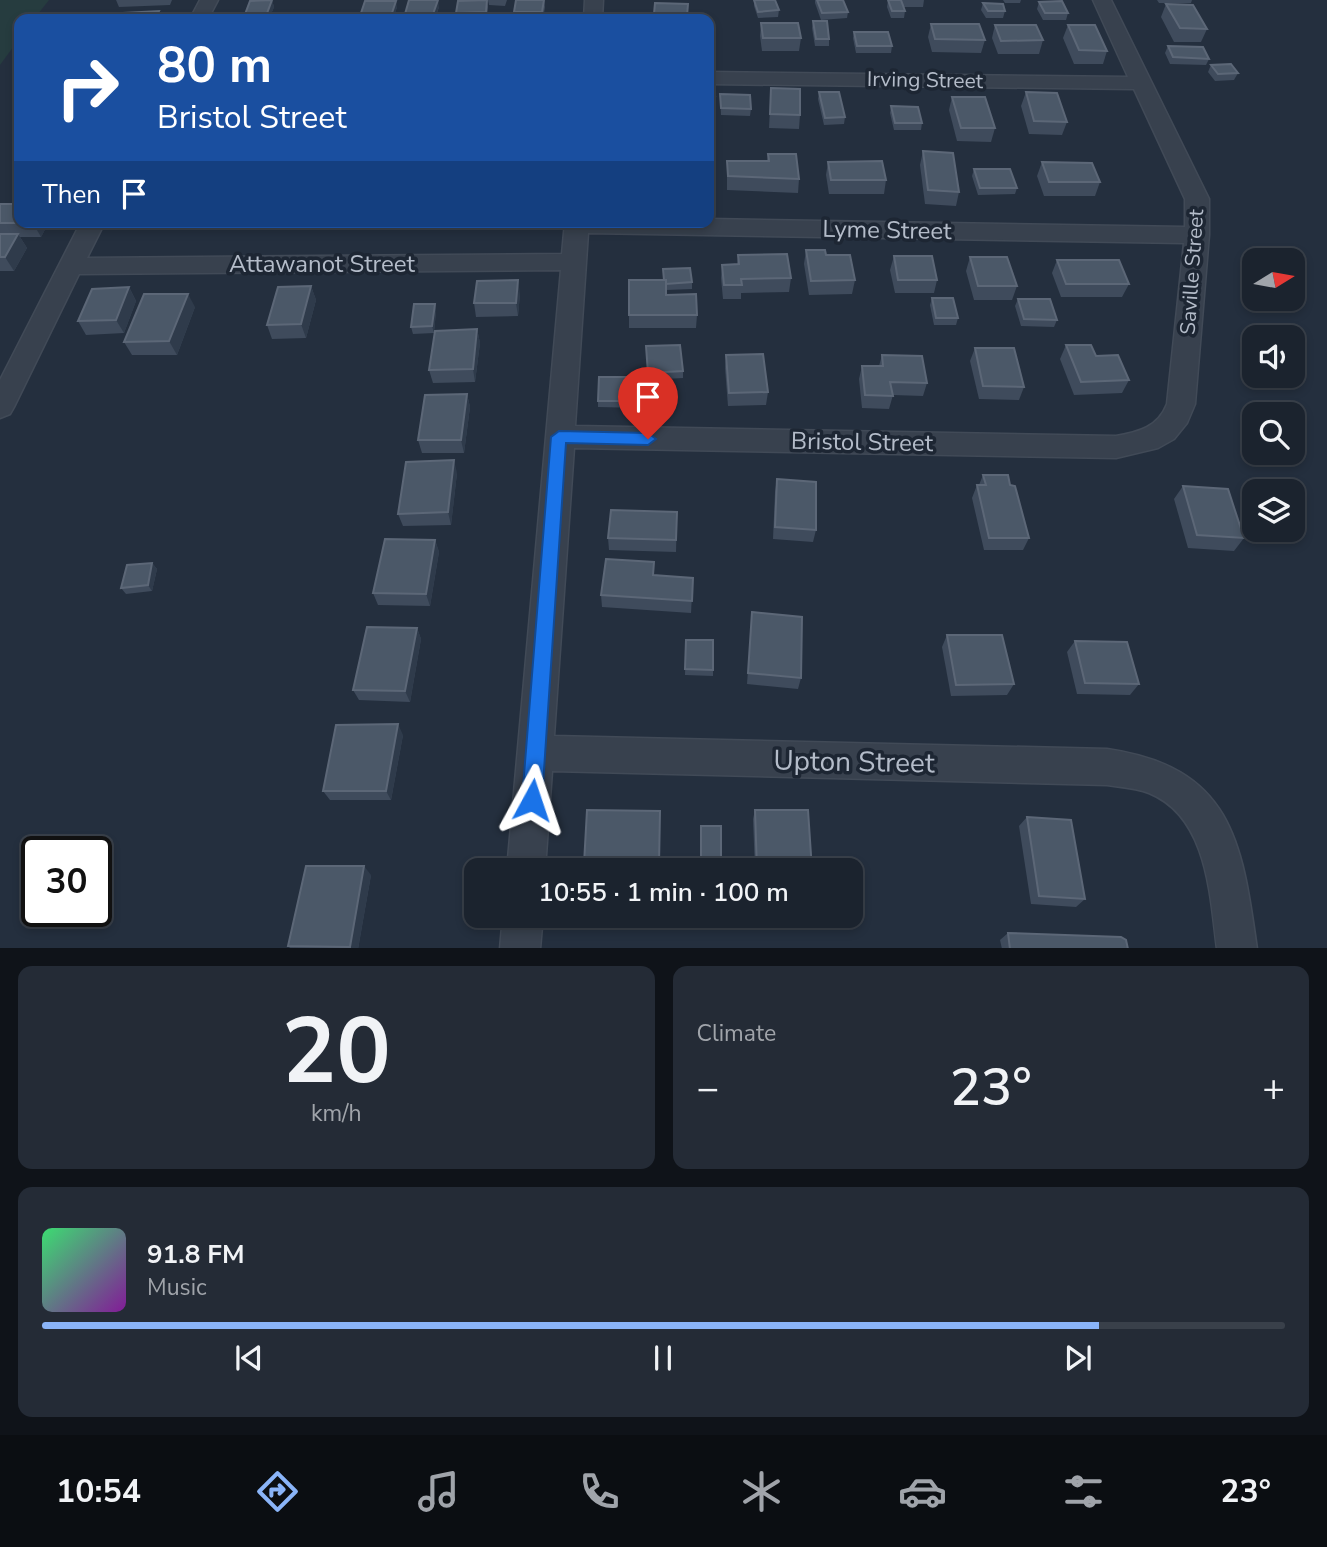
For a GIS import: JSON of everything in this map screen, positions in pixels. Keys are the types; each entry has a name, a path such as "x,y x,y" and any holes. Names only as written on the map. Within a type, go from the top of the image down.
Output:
{"street":[{"name":"Saville Street","path":"1102,0 1197,199 1197,235 1181,404 1177,419 1163,433"},
{"name":"Irving Street","path":"714,78 1142,83"},
{"name":"Lyme Street","path":"714,226 1197,235"},
{"path":"0,407 90,228"},
{"path":"527,858 577,228"},
{"name":"Attawanot Street","path":"70,265 574,262"},
{"name":"Bristol Street","path":"559,437 1115,447 1142,442 1163,433"},
{"name":"Upton Street","path":"536,753 1107,767 1140,772 1170,784 1194,807 1212,832 1225,862 1237,948"},
{"path":"520,948 522,928"}],"green space":[{"path":"0,0 49,0 38,14 14,14 14,46 0,65"}],"building":[{"path":"272,0 267,14 245,14 250,1"},
{"path":"409,0 438,0 433,14 405,14"},
{"path":"487,0 486,12 456,13 458,1"},
{"path":"516,0 544,0 542,12 514,12"},
{"path":"754,0 775,0 779,10 758,12"},
{"path":"817,0 843,0 848,12 822,13"},
{"path":"888,0 901,0 905,11 892,11"},
{"path":"365,1 396,1 392,13 361,13"},
{"path":"1062,1 1068,13 1045,13 1039,2"},
{"path":"655,3 688,4 687,14 654,14"},
{"path":"983,3 1003,4 1005,11 988,11"},
{"path":"1166,4 1193,5 1207,29 1180,28"},
{"path":"159,11 158,14 123,13"},
{"path":"813,21 827,21 829,39 816,39"},
{"path":"761,23 798,23 801,38 763,38"},
{"path":"931,24 979,24 985,40 935,39"},
{"path":"995,25 1036,25 1043,40 1001,41"},
{"path":"1068,25 1095,25 1107,51 1079,50"},
{"path":"854,32 888,32 892,46 857,46"},
{"path":"1168,46 1203,47 1209,59 1173,57"},
{"path":"1231,64 1238,73 1218,74 1211,65"},
{"path":"771,88 800,89 800,115 770,114"},
{"path":"819,92 839,92 845,117 825,118"},
{"path":"1026,92 1057,93 1067,122 1034,121"},
{"path":"720,94 750,95 751,109 721,108"},
{"path":"952,97 985,97 995,128 961,128"},
{"path":"891,106 918,107 922,123 895,123"},
{"path":"923,151 953,153 959,192 928,190"},
{"path":"768,154 796,154 799,179 728,176 727,161 769,161"},
{"path":"882,161 886,180 831,180 828,162"},
{"path":"1042,162 1092,163 1100,182 1049,182"},
{"path":"974,169 1010,169 1017,188 980,188"},
{"path":"0,204 14,204 14,223 0,223"},
{"path":"0,234 18,234 5,257 0,257"},
{"path":"806,250 825,250 826,255 850,255 855,280 811,281"},
{"path":"787,254 791,278 741,279 742,285 724,285 722,265 739,264 738,255"},
{"path":"894,256 932,256 937,280 898,280"},
{"path":"970,257 1007,257 1017,286 978,286"},
{"path":"1057,260 1119,260 1129,284 1066,284"},
{"path":"690,268 692,282 666,284 663,269"},
{"path":"518,280 516,303 474,303 477,281"},
{"path":"629,280 666,280 666,295 696,294 697,315 629,315"},
{"path":"311,286 301,324 267,325 278,287"},
{"path":"129,287 116,320 78,321 92,289"},
{"path":"144,294 188,294 169,341 124,342"},
{"path":"932,298 953,298 958,318 936,318"},
{"path":"1018,299 1050,299 1057,320 1024,319"},
{"path":"414,304 435,304 432,326 411,327"},
{"path":"477,329 473,369 429,370 435,331"},
{"path":"680,345 683,371 648,373 646,346"},
{"path":"1066,345 1091,345 1096,356 1118,355 1129,380 1081,382"},
{"path":"975,348 1014,348 1024,387 983,386"},
{"path":"763,354 768,392 729,393 726,355"},
{"path":"882,355 922,356 927,383 890,382 893,396 865,395 862,366 883,366"},
{"path":"599,377 642,377 641,401 598,401"},
{"path":"467,394 461,440 418,440 425,395"},
{"path":"454,460 448,512 398,514 406,462"},
{"path":"983,475 1008,475 1010,485 1015,486 1029,538 989,538 977,485 986,485"},
{"path":"777,479 816,482 816,530 775,527"},
{"path":"1183,486 1228,489 1242,538 1197,535"},
{"path":"611,510 677,512 676,540 608,538"},
{"path":"385,539 435,540 426,594 373,593"},
{"path":"606,559 654,562 653,575 693,578 692,601 601,595"},
{"path":"152,563 148,585 121,588 127,565"},
{"path":"752,612 802,617 801,678 748,673"},
{"path":"367,627 417,628 405,691 353,690"},
{"path":"947,635 1002,635 1014,684 956,685"},
{"path":"686,640 713,640 713,670 685,669"},
{"path":"1075,641 1127,642 1139,684 1085,683"},
{"path":"398,724 386,791 323,791 336,725"},
{"path":"587,810 660,811 659,858 584,858"},
{"path":"755,810 808,810 811,858 757,858"},
{"path":"1027,817 1071,820 1085,899 1039,896"},
{"path":"701,826 721,826 721,858 701,858"},
{"path":"306,866 364,866 350,947 288,946"},
{"path":"1008,933 1121,937 1126,940 1128,948 1010,948"}],"route":[{"path":"532,800 559,437 648,439"}]}
